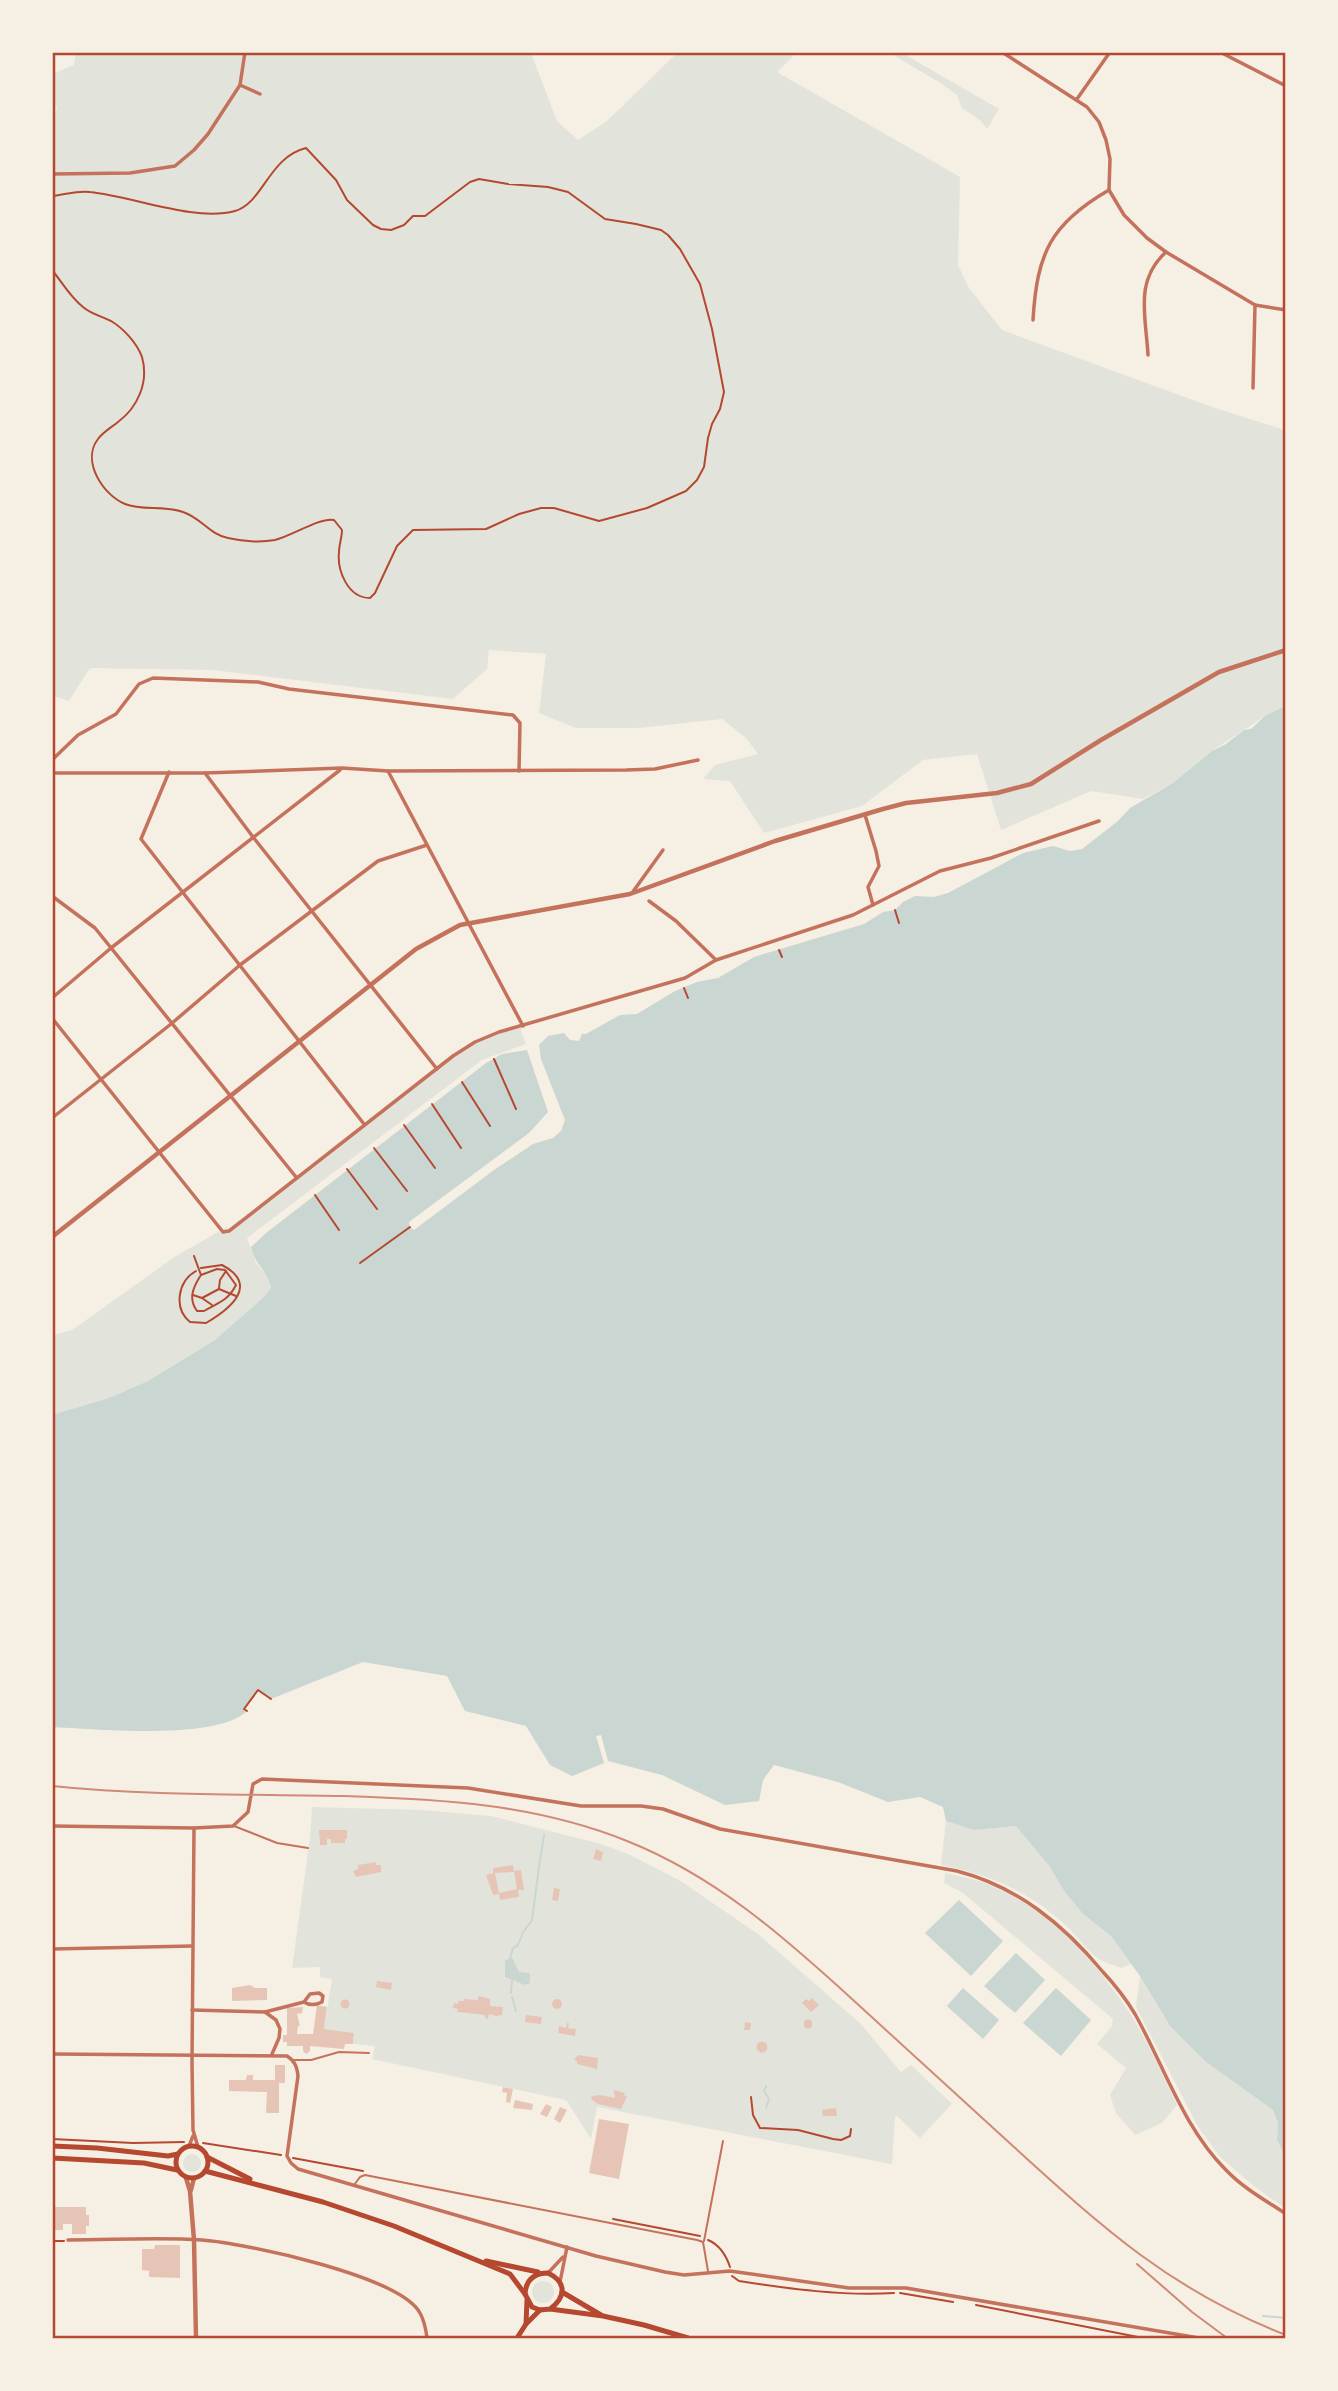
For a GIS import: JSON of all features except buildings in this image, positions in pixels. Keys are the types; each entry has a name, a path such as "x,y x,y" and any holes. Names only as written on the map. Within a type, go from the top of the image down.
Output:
{"main road":[{"path":"52,2147 97,2148 168,2156 178,2154 193,2144 207,2157 262,2185"},
{"path":"177,2169 178,2154"},
{"path":"52,2158 144,2163 177,2169 186,2178 194,2178 205,2171 207,2157"},
{"path":"205,2171 323,2202 394,2226 510,2274 532,2307 540,2310 603,2316 688,2339"},
{"path":"471,2258 544,2273 560,2282 562,2292 559,2302 550,2309"},
{"path":"526,2325 529,2280 544,2273"},
{"path":"562,2292 603,2316"},
{"path":"517,2339 540,2310"}],"street":[{"path":"52,174 130,173 175,166 208,134 240,85 245,52"},
{"path":"1002,52 1087,107 1106,140 1110,159 1109,190 1124,215 1147,238 1255,305 1286,310"},
{"path":"1077,99 1110,52"},
{"path":"1220,52 1286,86"},
{"path":"240,85 260,94"},
{"path":"1033,320 1038,277 1047,247 1064,222 1087,202 1109,190"},
{"path":"1148,355 1144,289 1155,262 1166,252"},
{"path":"1253,388 1255,305"},
{"path":"52,1237 423,943 469,922 630,894 775,841 906,803 997,793 1031,784 1219,672 1286,650"},
{"path":"52,760 78,735 116,714 139,684 153,678 258,682 289,689 513,715 520,723 519,771"},
{"path":"52,773 205,773 342,768 388,771 626,770 698,760"},
{"path":"52,998 111,948 342,768"},
{"path":"388,771 523,1026"},
{"path":"169,772 141,839 364,1124"},
{"path":"205,773 253,838 437,1069"},
{"path":"865,815 879,866 868,887 873,905"},
{"path":"52,1018 223,1232 229,1231 364,1124 475,1042 499,1032 685,978 716,960 853,915 940,871 992,858 1099,821"},
{"path":"52,1118 171,1024 240,965 378,861 427,845"},
{"path":"630,894 663,850"},
{"path":"52,896 95,928 296,1177"},
{"path":"649,901 676,921 716,960"},
{"path":"52,1826 233,1826 248,1812 253,1784 262,1779 468,1788 581,1805 663,1809 720,1829 985,1878 1032,1903 1084,1949 1134,2012 1205,2145 1226,2170 1286,2214"},
{"path":"193,2144 194,1828"},
{"path":"52,1949 192,1945"},
{"path":"192,2010 265,2012 304,2002 317,2004 322,2002 323,1996 319,1993 310,1994 304,2002"},
{"path":"265,2012 276,2020 280,2029 272,2055"},
{"path":"52,2054 287,2056 293,2059 298,2076 287,2157 291,2164 306,2172 353,2186 665,2272 684,2275 730,2272 849,2288 906,2288 1199,2338"},
{"path":"186,2178 190,2191 194,2240 196,2339"},
{"path":"190,2191 194,2178"},
{"path":"68,2241 194,2240 294,2257 381,2286 411,2302 420,2312 427,2339"},
{"path":"560,2282 567,2247"},
{"path":"544,2273 565,2255"}],"lane":[{"path":"233,1826 277,1843 308,1848"},
{"path":"293,2059 311,2060 339,2052 369,2053"},
{"path":"709,2273 704,2240 723,2141"},
{"path":"353,2186 365,2175 704,2240"}],"path":[{"path":"52,195 88,191 177,209 231,212 245,207 255,197 265,178 279,164 297,150 306,148 336,180 353,206 381,229 391,230 404,225 413,216 425,216 470,182 479,179 568,192 605,219 661,230 680,249 699,285 712,329 724,392 708,438 704,467 697,480 686,491 646,508 599,521 554,508 541,508 519,514 486,529 413,530 397,546 375,593 366,598 358,596 342,576 338,550 342,530 334,520 320,520 275,540 247,542 224,538 197,518 182,511 125,504 107,491 94,469 95,442 122,420 138,401 143,380 142,357 138,347 121,329 85,309 52,270"},
{"path":"895,910 899,923"},
{"path":"779,950 782,957"},
{"path":"684,988 688,998"},
{"path":"494,1059 516,1109"},
{"path":"462,1082 490,1126"},
{"path":"432,1104 460,1148"},
{"path":"404,1125 435,1168"},
{"path":"374,1148 407,1191"},
{"path":"347,1169 377,1209"},
{"path":"315,1195 339,1230"},
{"path":"360,1263 410,1227"},
{"path":"194,1256 201,1275 192,1295 197,1311 204,1311 228,1299 236,1285 226,1270 217,1269 201,1275"},
{"path":"196,1271 188,1275 180,1292 181,1311 190,1321 206,1323 224,1311 238,1296 240,1286 237,1276 230,1269 215,1264 201,1268"},
{"path":"219,1289 220,1280 226,1270"},
{"path":"202,1298 219,1289 238,1296"},
{"path":"192,1295 212,1305"},
{"path":"247,1711 244,1709 258,1690 271,1699"},
{"path":"751,2097 753,2115 760,2127 798,2130 841,2140 850,2136 851,2129"},
{"path":"52,2139 193,2144 367,2172"},
{"path":"614,2219 696,2234 722,2250 729,2263 732,2278 739,2281 809,2292 863,2295 900,2293 960,2303"},
{"path":"52,2241 68,2241"},
{"path":"971,2305 1143,2339"}],"shaded area":[{"path":"76,52 531,53 557,121 578,140 607,121 677,53 796,53 777,72 960,177 958,265 969,288 1002,330 1212,407 1285,430 1285,706 1212,751 1173,783 1143,799 1091,791 1001,830 977,754 923,760 862,806 764,833 730,781 703,779 715,765 758,754 746,738 722,719 638,728 576,728 539,713 546,654 489,650 487,669 453,699 213,670 90,668 69,701 53,696 52,128 57,107 53,105 52,74 74,65"},
{"path":"890,53 902,53 999,109 987,129 981,121 962,108 957,95"},
{"path":"1285,706 1285,2156 1277,2140 1278,2123 1273,2110 1206,2062 1170,2026 1140,1976 1111,1936 1083,1914 1064,1891 1050,1867 1016,1826 974,1830 946,1821 943,1807 920,1797 888,1802 838,1782 774,1765 763,1780 759,1801 725,1805 662,1775 608,1761 601,1735 596,1736 604,1763 572,1776 550,1765 526,1726 465,1711 447,1676 363,1662 271,1699 258,1690 244,1709 247,1711 231,1720 210,1726 154,1731 53,1727 52,1415 109,1398 148,1381 215,1340 271,1288 251,1247 266,1233 486,1063 502,1054 527,1050 548,1112 529,1133 409,1222 414,1230 494,1170 533,1144 553,1138 561,1131 565,1120 541,1059 539,1045 548,1036 564,1033 570,1040 579,1041 582,1034 620,1015 637,1014 675,991 697,982 718,978 754,957 864,924 883,912 895,910 915,896 934,897 948,893 1023,853 1053,846 1070,851 1082,849 1130,808 1173,783 1212,751"},
{"path":"523,1026 521,1031 526,1044 482,1060 247,1238 256,1263 270,1279 271,1288 215,1340 148,1381 109,1398 53,1415 53,1335 72,1330 176,1256 227,1227 229,1230 453,1056 485,1038"},
{"path":"312,1807 423,1810 491,1816 601,1844 628,1854 679,1880 758,1934 861,2024 901,2072 911,2065 952,2104 920,2138 895,2117 892,2164 597,2107 591,2139 566,2100 372,2059 375,2046 353,2044 354,2033 324,2029 332,1979 320,1977 320,1967 292,1968"},
{"path":"946,1821 974,1830 1016,1826 1050,1867 1064,1891 1083,1914 1111,1936 1131,1964 1121,1968 1096,1957 1062,1922 1020,1892 975,1873 941,1865"},
{"path":"945,1873 982,1882 1005,1892 1048,1919 1084,1954 1131,2015 1177,2105 1162,2123 1135,2135 1116,2113 1110,2095 1126,2068 1097,2044 1112,2026 1113,2019 963,1893 944,1883"},
{"path":"959,1900 1003,1941 971,1976 925,1933"},
{"path":"1016,1953 1045,1980 1015,2013 984,1986"},
{"path":"510,1958 519,1972 530,1973 530,1983 525,1985 505,1977 505,1961"},
{"path":"1140,1976 1170,2026 1206,2062 1273,2110 1278,2123 1277,2140 1285,2156 1285,2208 1220,2157 1197,2125 1136,2007"},
{"path":"963,1988 999,2020 983,2039 947,2006"},
{"path":"1056,1988 1091,2020 1061,2056 1023,2023"},
{"path":"188,2154 196,2154 201,2163 199,2170 188,2172 183,2167 183,2159"},
{"path":"543,2281 551,2284 554,2292 551,2300 543,2303 535,2300 532,2292 535,2284"}],"waterway":[{"path":"538,1873 544,1835"},
{"path":"522,1934 532,1920 538,1875"},
{"path":"510,1958 513,1948 522,1936"},
{"path":"511,1993 512,1981"},
{"path":"512,1997 516,2011"},
{"path":"766,2086 764,2091 768,2097"},
{"path":"766,2108 769,2099"},
{"path":"1263,2316 1286,2318"}],"railway":[{"path":"52,1786 161,1793 380,1797 452,1802 523,1811 558,1819 627,1841 659,1855 719,1890 774,1931 1078,2204 1141,2255 1208,2298 1245,2318 1286,2335"},
{"path":"1137,2264 1192,2312 1227,2338"}]}
